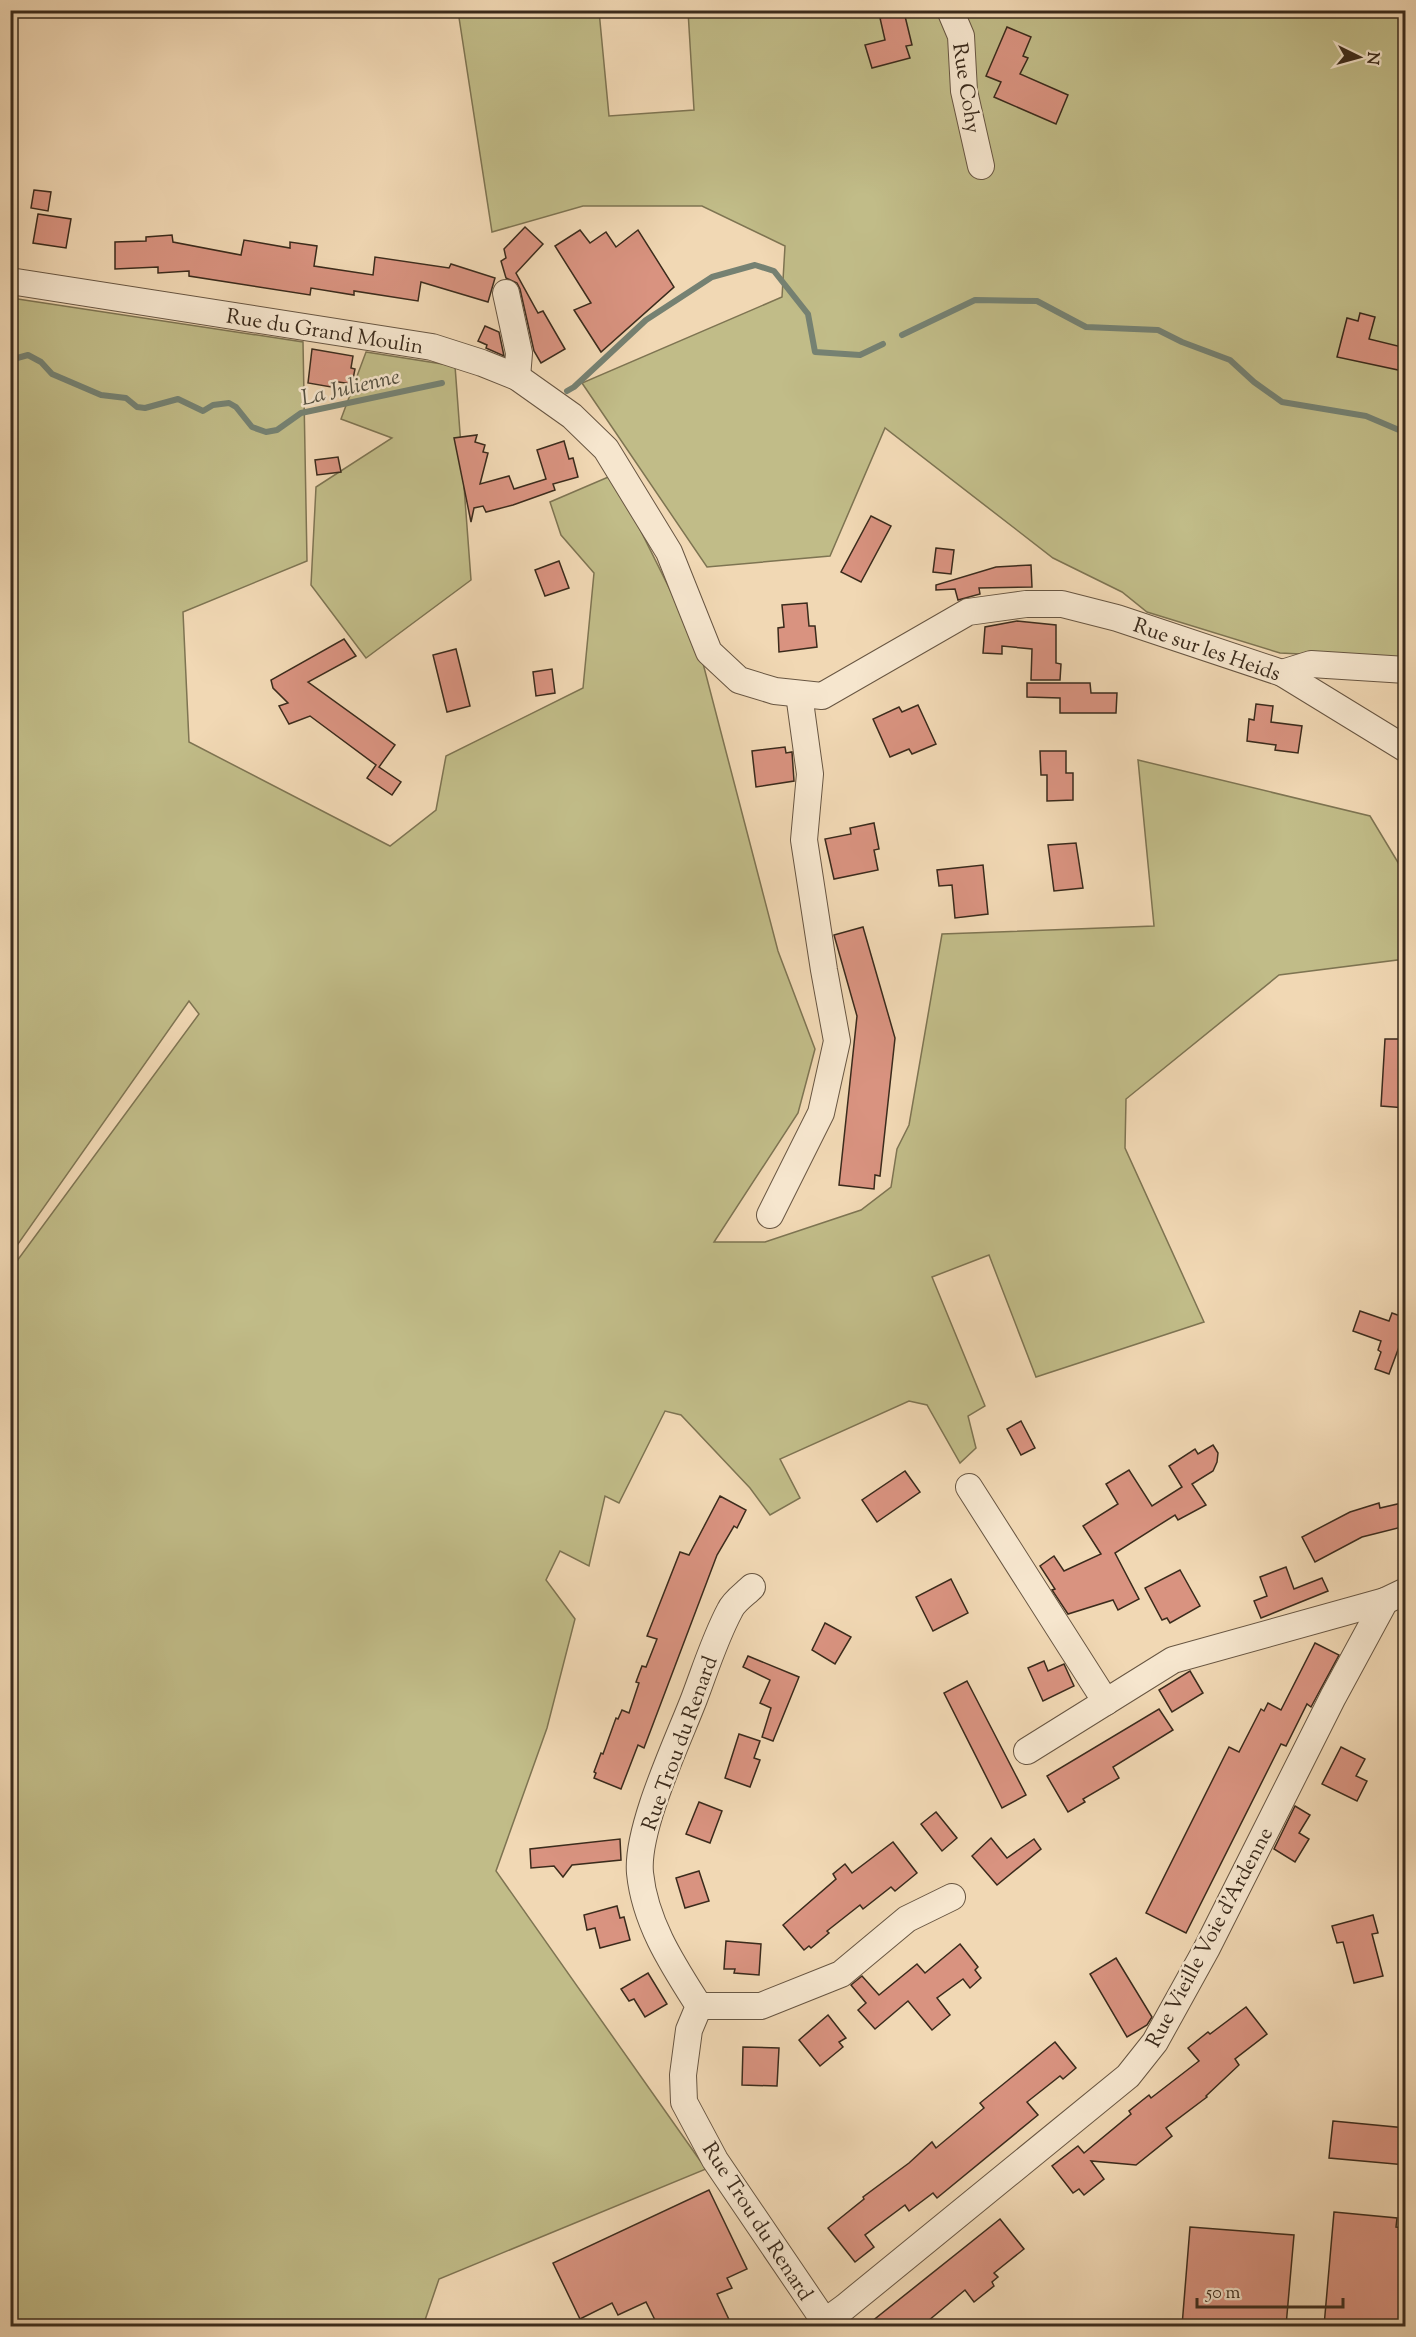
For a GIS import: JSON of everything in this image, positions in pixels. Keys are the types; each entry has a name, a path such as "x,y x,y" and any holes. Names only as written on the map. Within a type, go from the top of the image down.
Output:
{"street":[{"name":"Rue Cohy","path":"950,10 961,36 964,91 981,166"},
{"name":"Rue du Grand Moulin","path":"10,281 432,347 518,377 572,416 606,449 669,552 709,652 739,680 775,691 822,696 968,612 1026,604 1062,604"},
{"path":"506,293 519,353 518,377"},
{"name":"Rue sur les Heids","path":"1062,604 1117,618 1282,673 1406,749"},
{"path":"1282,673 1311,664 1406,670"},
{"path":"770,1215 821,1113 837,1041 804,840 810,774 799,694"},
{"path":"969,1486 1106,1702"},
{"name":"Rue Trou du Renard","path":"752,1587 731,1608 669,1762 641,1846 640,1872 645,1899 656,1933 699,2006 689,2030 683,2075 684,2102 715,2160 822,2324"},
{"name":"Rue Vieille Voie d'Ardenne","path":"1027,1751 1173,1660 1395,1596"},
{"name":"Rue Vieille Voie d'Ardenne","path":"822,2324 1128,2076 1155,2042 1207,1948 1333,1697 1395,1596"},
{"path":"699,2006 761,2006 841,1974 907,1919 952,1897"}],"shaded area":[{"path":"458,11 599,11 609,116 694,110 688,11 1405,11 1405,659 1280,653 1147,612 1122,592 1053,558 885,428 830,556 707,567 582,383 782,297 785,246 702,206 583,206 492,232"},
{"path":"11,298 303,342 307,561 183,612 189,742 390,846 436,810 446,756 583,688 594,573 561,535 550,502 613,475 699,648 778,951 815,1049 798,1113 714,1242 765,1242 861,1210 891,1187 897,1149 909,1125 942,934 1154,926 1138,760 1370,816 1405,874 1405,959 1279,975 1126,1099 1125,1148 1204,1322 1036,1377 989,1255 932,1277 985,1406 968,1416 976,1448 960,1463 927,1405 909,1401 780,1459 800,1498 770,1515 750,1488 681,1415 665,1411 619,1503 605,1496 589,1566 560,1551 546,1580 575,1619 547,1728 496,1871 706,2169 439,2279 423,2326 11,2326 11,1269 199,1014 189,1001 11,1254"},
{"path":"366,352 455,366 471,580 366,658 311,585 316,487 392,438 341,419"}],"building":[{"path":"904,12 912,45 906,46 910,58 872,68 865,45 885,40 880,18"},
{"path":"1007,27 1031,37 1023,56 1028,58 1020,74 1068,95 1056,124 994,97 1001,82 986,76"},
{"path":"34,190 51,192 48,211 31,208"},
{"path":"38,214 71,219 66,248 33,243"},
{"path":"525,227 543,244 516,273 538,313 543,311 565,349 541,363 534,351 520,289 517,283 506,278 501,261 506,258 504,249"},
{"path":"580,230 590,243 606,232 616,247 638,230 674,287 601,352 574,310 591,303 555,246"},
{"path":"172,235 173,242 241,255 244,240 290,248 290,242 317,246 314,266 373,275 375,257 449,268 451,264 495,278 488,302 421,282 418,301 354,291 354,295 311,288 310,295 189,276 189,271 158,273 158,267 115,269 115,242 146,241 146,237"},
{"path":"1360,313 1375,317 1369,339 1406,348 1403,371 1337,357 1347,318 1358,321"},
{"path":"485,326 499,332 504,356 486,348 487,345 478,341"},
{"path":"312,349 353,356 351,368 355,369 352,384 332,381 331,387 308,383"},
{"path":"477,435 475,442 485,445 483,452 488,453 480,484 509,476 514,489 546,479 537,450 564,441 569,459 573,458 578,477 553,484 555,490 513,505 486,512 483,506 474,508 471,522 454,438"},
{"path":"338,457 341,472 317,475 315,460"},
{"path":"871,516 891,526 861,582 841,572"},
{"path":"936,548 954,550 951,574 933,572"},
{"path":"559,561 569,588 545,596 535,570"},
{"path":"1031,565 1032,587 979,588 980,594 958,600 955,589 936,590 936,585 996,567"},
{"path":"807,603 809,626 815,626 817,647 779,652 778,628 784,627 782,605"},
{"path":"1017,621 1056,625 1056,663 1061,664 1060,680 1031,680 1032,649 1002,646 1002,654 983,653 985,627"},
{"path":"344,639 356,656 308,682 395,745 379,767 401,782 392,795 367,778 376,765 310,716 289,724 279,706 288,703 273,688 271,680"},
{"path":"456,649 470,706 447,712 433,655"},
{"path":"552,669 555,693 536,696 533,672"},
{"path":"1027,683 1090,683 1091,693 1117,693 1116,713 1060,713 1060,698 1027,697"},
{"path":"1256,704 1273,706 1271,722 1302,726 1298,753 1275,750 1276,745 1247,741 1249,719 1254,720"},
{"path":"918,705 936,744 912,754 909,749 890,757 873,719 899,707 902,712"},
{"path":"785,747 786,753 792,752 794,781 756,787 752,751"},
{"path":"1040,751 1066,751 1066,773 1073,773 1073,800 1047,801 1047,775 1041,775"},
{"path":"874,823 879,849 874,850 878,870 834,879 825,839 851,834 850,828"},
{"path":"1076,843 1083,888 1054,891 1048,845"},
{"path":"983,865 988,914 955,918 952,885 939,886 937,870"},
{"path":"863,927 895,1038 880,1176 875,1175 874,1189 839,1185 857,1016 834,935"},
{"path":"1385,1039 1406,1039 1406,1108 1381,1106"},
{"path":"1360,1311 1389,1321 1392,1313 1406,1318 1406,1328 1389,1374 1375,1369 1381,1352 1378,1350 1381,1341 1353,1331"},
{"path":"1021,1421 1035,1448 1021,1455 1007,1429"},
{"path":"1213,1445 1218,1453 1213,1471 1192,1484 1206,1505 1178,1520 1175,1515 1115,1553 1139,1599 1118,1610 1113,1600 1068,1614 1040,1566 1054,1556 1064,1571 1101,1554 1083,1526 1118,1504 1106,1484 1129,1470 1152,1506 1182,1487 1169,1466 1195,1449 1198,1454"},
{"path":"905,1471 920,1492 877,1522 862,1500"},
{"path":"720,1496 746,1510 737,1528 734,1526 717,1555 644,1748 638,1745 621,1789 594,1778 596,1773 594,1772 616,1718 618,1719 622,1710 629,1713 642,1666 646,1667 657,1639 647,1636 680,1552 689,1555"},
{"path":"1406,1502 1406,1526 1362,1537 1315,1562 1302,1537 1350,1512 1379,1503 1380,1508"},
{"path":"1286,1567 1294,1589 1322,1578 1328,1591 1261,1618 1254,1601 1267,1596 1260,1577"},
{"path":"1180,1570 1200,1606 1170,1623 1167,1618 1162,1620 1145,1588"},
{"path":"951,1579 968,1613 933,1631 916,1597"},
{"path":"825,1623 851,1637 835,1664 812,1650"},
{"path":"1315,1643 1339,1655 1311,1707 1307,1704 1286,1746 1281,1744 1186,1933 1146,1913 1229,1747 1239,1752 1261,1709 1264,1711 1268,1703 1281,1710"},
{"path":"748,1656 799,1677 773,1741 762,1737 771,1708 760,1703 770,1680 743,1667"},
{"path":"1044,1661 1048,1671 1064,1664 1074,1686 1043,1701 1028,1668"},
{"path":"1190,1671 1203,1693 1172,1712 1159,1690"},
{"path":"967,1681 1026,1795 1002,1808 944,1693"},
{"path":"1159,1709 1173,1730 1113,1767 1119,1778 1083,1799 1085,1802 1068,1812 1047,1776"},
{"path":"739,1734 760,1741 754,1758 760,1760 750,1787 725,1778"},
{"path":"1341,1747 1365,1759 1356,1776 1367,1781 1357,1801 1322,1784"},
{"path":"699,1802 722,1811 710,1843 686,1834"},
{"path":"1295,1806 1310,1815 1299,1833 1309,1839 1295,1862 1274,1849"},
{"path":"936,1812 957,1838 942,1851 921,1824"},
{"path":"991,1838 1007,1858 1034,1839 1041,1849 997,1885 972,1856"},
{"path":"620,1839 621,1860 572,1865 563,1877 554,1866 531,1868 530,1849"},
{"path":"893,1842 917,1873 895,1891 891,1887 863,1909 860,1905 827,1931 829,1933 811,1948 809,1946 804,1950 783,1925 836,1879 833,1874 845,1864 852,1873"},
{"path":"699,1871 709,1901 685,1908 676,1878"},
{"path":"617,1906 620,1918 624,1917 630,1940 600,1948 595,1928 587,1930 584,1915"},
{"path":"1373,1915 1378,1933 1372,1934 1383,1976 1354,1983 1343,1942 1337,1943 1332,1926"},
{"path":"726,1941 761,1944 759,1975 734,1973 735,1969 724,1969"},
{"path":"960,1944 978,1967 975,1970 981,1978 970,1988 963,1979 937,1998 950,2015 932,2030 908,2001 875,2029 858,2010 866,2003 851,1985 862,1976 879,1995 917,1964 925,1973"},
{"path":"1116,1958 1152,2017 1147,2025 1127,2037 1090,1974"},
{"path":"648,1973 667,2004 645,2017 634,1999 629,2001 621,1989"},
{"path":"1246,2007 1267,2034 1235,2059 1239,2065 1207,2097 1166,2128 1172,2136 1136,2165 1091,2161 1104,2179 1084,2195 1079,2189 1073,2193 1052,2166 1078,2146 1084,2153 1131,2114 1129,2111 1149,2095 1151,2098 1199,2061 1188,2048"},
{"path":"828,2015 846,2038 839,2042 843,2047 820,2066 799,2040"},
{"path":"1055,2042 1076,2068 1063,2079 1060,2076 1027,2102 1038,2115 937,2198 933,2193 909,2211 905,2205 865,2235 874,2247 855,2262 828,2228 932,2142 936,2148 984,2108 980,2103"},
{"path":"743,2047 779,2048 777,2086 742,2085"},
{"path":"1333,2121 1406,2128 1406,2165 1329,2158"},
{"path":"709,2190 747,2269 727,2278 732,2288 717,2294 732,2326 658,2326 646,2302 618,2315 612,2303 580,2319 553,2263"},
{"path":"1334,2212 1397,2218 1396,2227 1406,2228 1406,2326 1324,2326"},
{"path":"1000,2219 1024,2249 994,2273 998,2277 992,2282 994,2286 974,2302 965,2290 922,2326 866,2326"},
{"path":"1190,2227 1294,2235 1286,2326 1182,2326"}],"waterway":[{"name":"La Julienne","path":"567,391 646,320 712,277 755,265 774,271 808,314 815,352 860,355 883,344"},
{"name":"La Julienne","path":"902,335 975,300 1037,301 1086,327 1158,330 1182,342 1230,360 1254,382 1282,402 1366,416 1406,433"},
{"name":"La Julienne","path":"10,360 28,355 41,362 52,374 101,395 126,398 137,407 145,408 178,399 203,411 213,405 229,403 236,407 252,427 266,432 277,430 301,413 442,383"}]}
